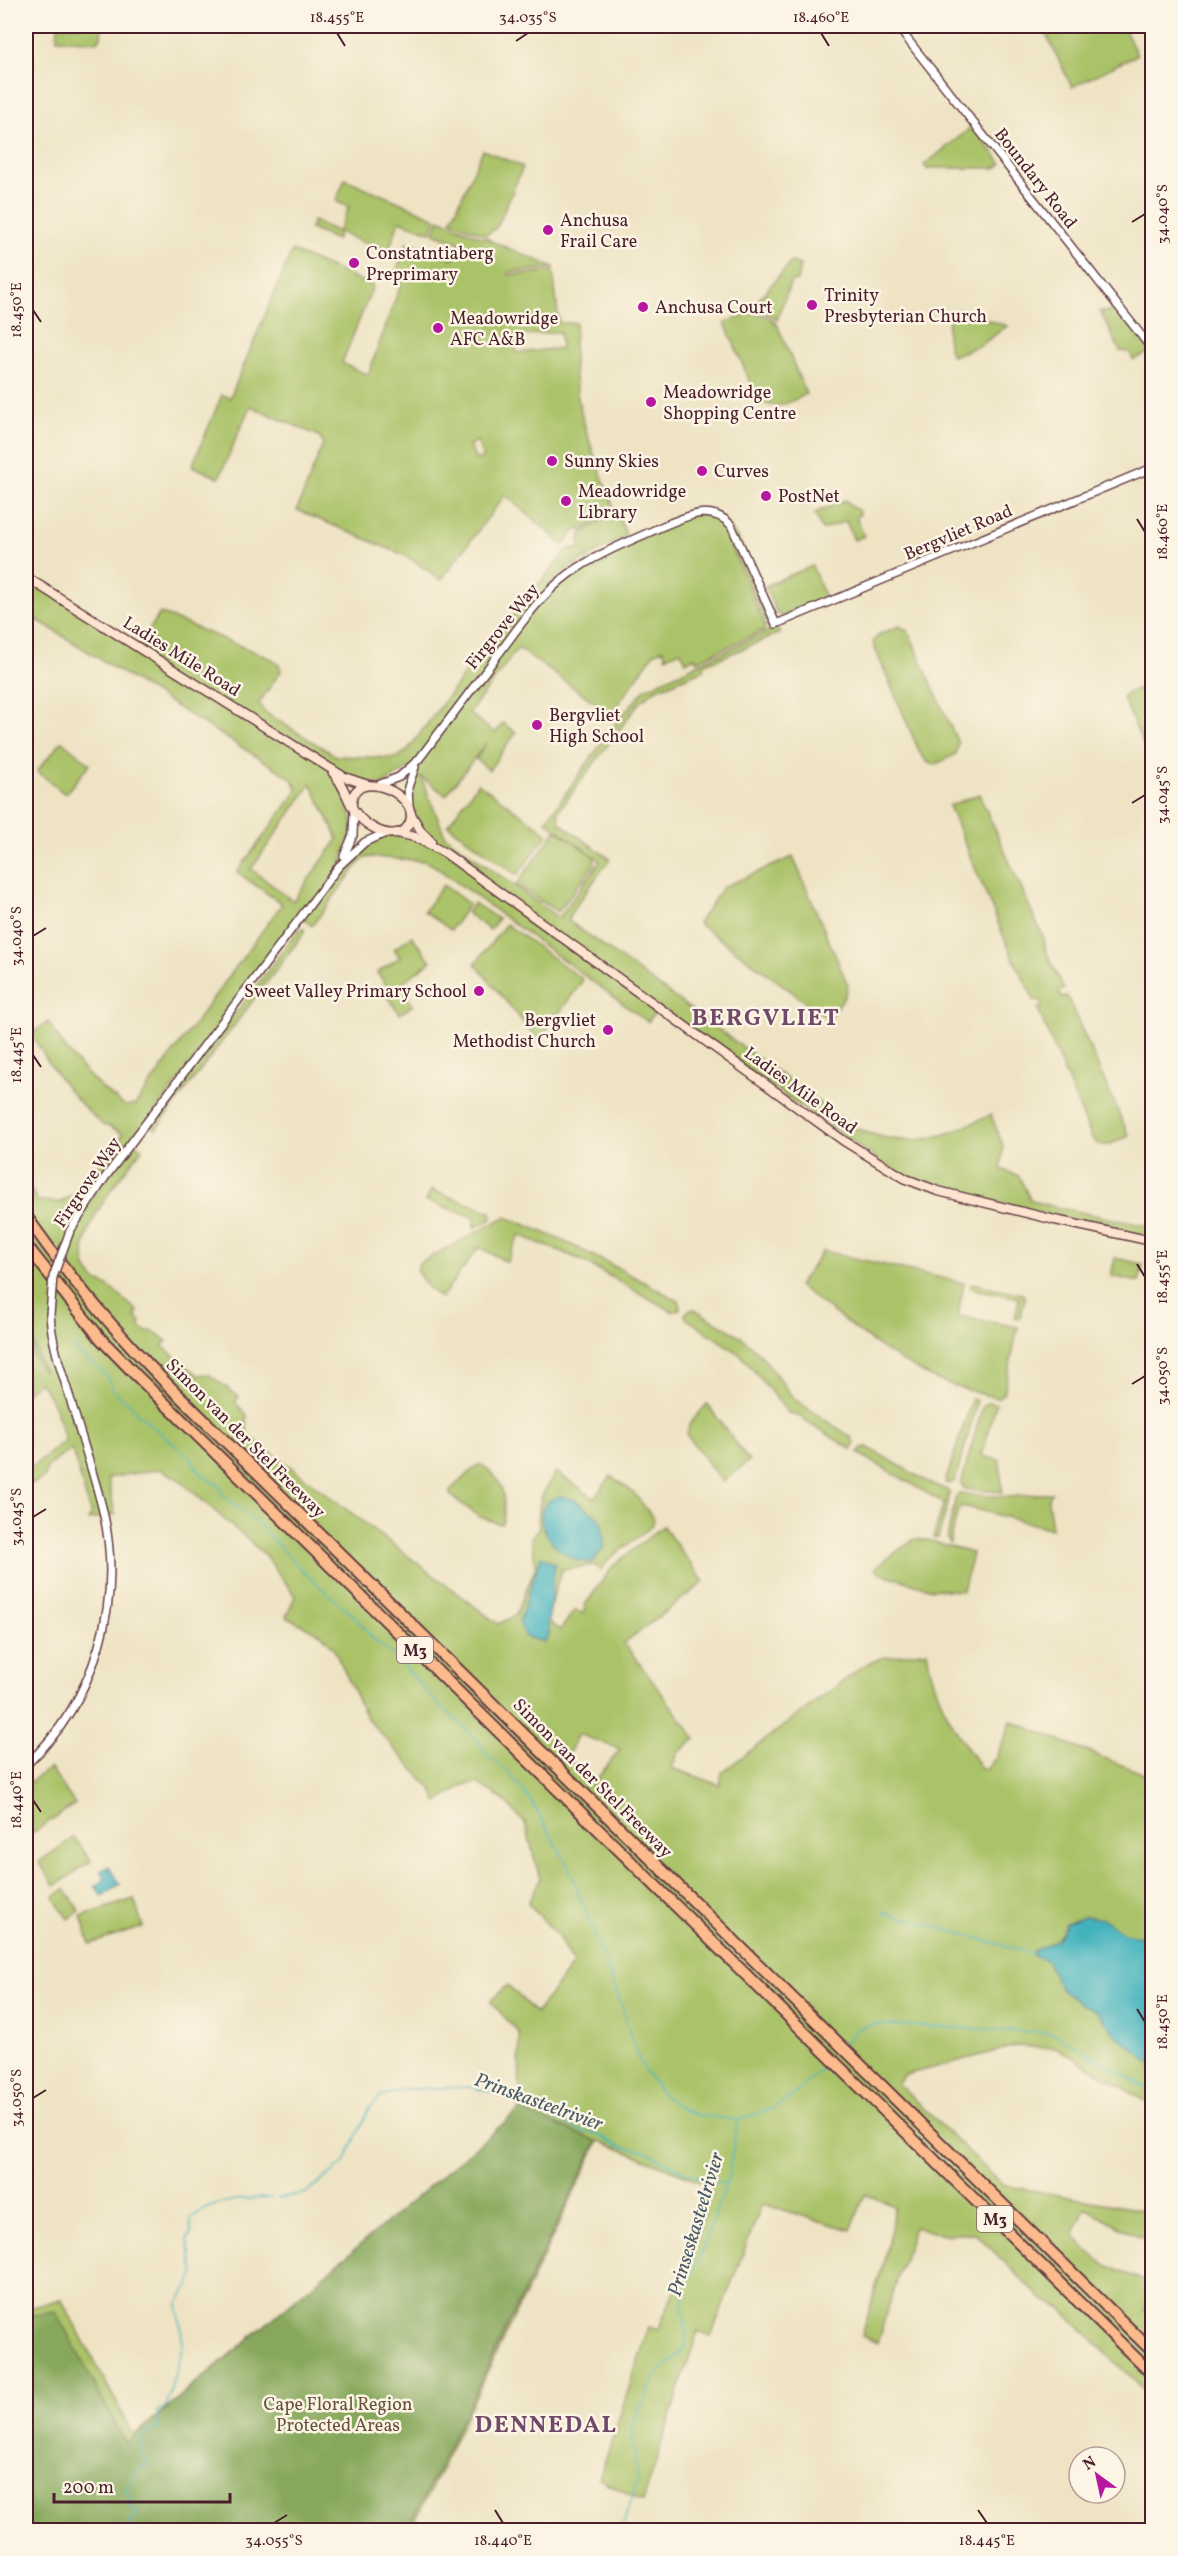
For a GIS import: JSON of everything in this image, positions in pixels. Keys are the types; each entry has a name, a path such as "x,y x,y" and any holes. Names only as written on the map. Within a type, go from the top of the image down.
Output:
{"highway":[{"name":"Simon van der Stel Freeway","path":"26,1216 92,1303 164,1382 1152,2350"},
{"name":"Simon van der Stel Freeway","path":"26,1245 100,1338 136,1375 1152,2374"}],"main road":[{"name":"Ladies Mile Road","path":"26,577 350,780 372,785"},
{"name":"Ladies Mile Road","path":"322,763 342,784 353,808"},
{"path":"372,785 392,792 410,811 408,826 393,833 369,825 353,808 354,792 372,785"},
{"name":"Ladies Mile Road","path":"410,811 421,831 445,853 844,1141 906,1179 974,1201 1152,1240"},
{"name":"Ladies Mile Road","path":"393,833 418,838 445,853"}],"street":[{"name":"Boundary Road","path":"897,26 1152,349"},
{"name":"Bergvliet Road","path":"776,624 1152,468"},
{"name":"Firgrove Way","path":"372,785 399,777 419,759 525,618 553,587 604,552 685,517 709,513 721,517 731,525 776,624"},
{"name":"Firgrove Way","path":"410,811 409,783 419,759"},
{"name":"Firgrove Way","path":"339,866 353,835 353,808"},
{"name":"Firgrove Way","path":"26,1765 64,1719 92,1668 105,1628 110,1583 108,1539 102,1508 55,1351 50,1315 53,1277 59,1256 70,1231 104,1179 339,866 365,842 393,833"}],"green space":[{"path":"58,26 102,26 101,37 97,42 57,39"},
{"path":"1042,26 1123,26 1137,55 1072,87"},
{"path":"973,126 1002,164 995,168 930,168 928,170 924,165"},
{"path":"483,150 523,167 497,227 486,235 451,221"},
{"path":"345,179 436,218 431,232 399,221 388,253 339,232 336,240 310,229 313,221 338,232 349,207 336,201"},
{"path":"439,219 555,268 509,272 509,275 553,271 559,323 576,323 574,373 578,396 589,442 615,510 581,531 578,528 563,545 505,495 441,580 408,557 297,510 323,444 319,436 250,406 219,478 192,466 222,395 230,398 292,251 373,286 342,363 368,375 403,278 395,275 407,242 454,259 460,243 434,233","holes":["560,332 561,348 517,353 515,336","477,441 483,457 476,460 469,445"]},
{"path":"791,262 800,265 797,281 791,281 777,320 769,314 755,310 754,305"},
{"path":"1115,306 1151,352 1133,360 1130,352 1120,351 1100,311 1107,312"},
{"path":"957,310 1007,326 981,345 952,356 947,332 949,320"},
{"path":"751,313 767,316 777,324 806,394 774,406 768,405 756,396 725,323"},
{"path":"846,500 851,507 858,510 860,515 856,517 864,536 854,540 846,521 822,530 815,513"},
{"path":"616,511 626,534 622,539 580,561 557,577 513,627 508,627 507,623 567,550 578,549 581,546 579,540 581,534"},
{"path":"692,514 721,517 739,540 780,633 704,665 704,670 655,690 639,703 558,812 560,823 610,859 570,914 569,921 853,1127 873,1135 908,1141 955,1131 991,1115 1003,1146 1001,1169 1019,1176 1030,1199 1042,1204 1152,1227 1152,1241 906,1179 658,1008 648,1022 433,865 424,861 372,857 365,858 359,863 312,926 301,917 133,1142 142,1149 97,1212 84,1248 85,1265 94,1279 105,1284 138,1311 135,1316 141,1322 139,1326 149,1333 152,1330 167,1341 162,1346 198,1375 208,1374 239,1397 235,1402 247,1416 247,1434 498,1624 516,1615 536,1566 531,1537 539,1529 541,1499 556,1472 594,1498 611,1476 634,1493 654,1519 652,1526 609,1559 601,1570 594,1565 561,1570 547,1620 560,1630 574,1611 584,1613 585,1605 613,1566 663,1526 704,1582 624,1643 696,1739 678,1753 672,1768 720,1785 722,1772 865,1665 881,1658 927,1651 934,1683 946,1713 981,1768 987,1769 997,1756 1011,1721 1152,1777 1152,2105 1057,2048 1016,2046 905,2075 897,2083 1003,2185 1152,2212 1152,2241 1137,2236 1085,2208 1074,2233 1080,2243 1097,2259 1118,2271 1152,2282 1145,2310 1152,2318 1152,2398 1061,2309 1042,2299 975,2233 945,2235 914,2227 877,2343 862,2336 889,2242 894,2206 865,2194 851,2230 762,2204 711,2336 698,2331 643,2501 599,2479 649,2327 658,2330 699,2232 710,2185 599,2141 411,2530 26,2530 26,2309 61,2299 134,2435 520,2111 519,2033 490,2001 508,1985 536,2013 573,1964 557,1935 528,1903 540,1879 525,1823 500,1797 477,1783 464,1785 438,1802 432,1790 366,1717 333,1647 321,1634 286,1617 295,1596 265,1555 177,1478 160,1469 108,1478 115,1515 88,1520 91,1515 72,1449 47,1467 45,1477 26,1487 26,1472 65,1440 55,1409 44,1388 39,1382 26,1393 26,1182 38,1201 60,1202 79,1192 123,1134 107,1125 104,1126 72,1094 46,1059 32,1033 48,1022 64,1047 92,1079 125,1106 135,1105 282,904 237,872 295,794 297,788 291,778 26,613 26,577 138,647 160,613 274,660 281,671 259,703 264,712 336,756 396,758 407,751 501,625 513,634 537,603 584,564","holes":["728,540 730,540 770,630 645,689 618,720 546,821 600,861 559,918 445,836 421,777 446,795 487,742 476,759 489,770 516,733 503,723 495,733 469,713 518,648 611,714 655,652 663,649 666,657 681,651 686,662 695,657 697,661 764,630 765,626","418,762 408,799 424,835 378,835 341,862 354,826 339,774 382,785","311,784 338,839 293,901 251,869","578,1734 620,1749 593,1784 567,1758"]},
{"path":"812,566 824,594 823,600 783,616 777,614 765,586"},
{"path":"899,626 908,631 958,743 956,754 934,765 927,762 920,753 874,646 873,641 880,634"},
{"path":"1152,682 1152,755 1149,757 1122,696"},
{"path":"62,741 90,764 65,794 37,771"},
{"path":"478,783 548,834 517,875 448,825"},
{"path":"979,794 1044,939 1046,951 1064,989 1059,992 1062,998 1067,996 1129,1136 1108,1145 1099,1145 1092,1138 1038,1009 1043,1006 1040,1000 1035,1002 1012,956 949,806"},
{"path":"556,830 594,857 595,863 558,912 516,885"},
{"path":"793,857 848,985 845,996 829,1019 698,923 723,887"},
{"path":"443,885 469,904 451,930 424,911"},
{"path":"474,903 498,919 490,930 467,913"},
{"path":"506,924 583,980 539,1041 475,964"},
{"path":"299,929 304,929 304,933 156,1129 152,1125"},
{"path":"412,936 431,961 391,991 377,973 400,957 394,949"},
{"path":"399,986 413,1005 400,1014 386,995"},
{"path":"431,1190 491,1212 492,1219 474,1228 474,1217 426,1201"},
{"path":"505,1217 572,1245 615,1267 679,1301 680,1309 673,1312 579,1259 519,1235 507,1262 479,1247 441,1298 427,1287 417,1271 419,1263"},
{"path":"823,1251 964,1283 958,1316 1018,1327 1004,1393 997,1398 923,1373 874,1343 798,1286"},
{"path":"1115,1258 1143,1264 1139,1282 1111,1276"},
{"path":"972,1283 1022,1294 1025,1298 1020,1318 1015,1318 1019,1298 973,1289 970,1286"},
{"path":"26,1304 33,1342 44,1373 29,1348"},
{"path":"694,1309 740,1336 762,1356 794,1399 851,1437 854,1443 852,1450 799,1416 789,1414 742,1356 687,1319 685,1316 687,1311"},
{"path":"972,1399 976,1401 976,1407 955,1481 945,1483"},
{"path":"988,1402 996,1404 982,1456 1000,1460 1002,1492 965,1489 961,1484 982,1408"},
{"path":"707,1404 749,1461 722,1482 687,1435 689,1425"},
{"path":"867,1447 926,1481 949,1491 948,1504 938,1538 933,1538 944,1503 858,1453 862,1448"},
{"path":"478,1465 482,1465 492,1474 501,1487 504,1513 501,1524 480,1517 450,1495 450,1490"},
{"path":"1052,1493 1048,1500 1052,1529 963,1506 958,1509 950,1543 947,1538 956,1497 959,1494 1010,1497"},
{"path":"914,1539 927,1540 972,1553 963,1591 932,1589 879,1573 875,1568"},
{"path":"50,1768 75,1804 26,1837 26,1785"},
{"path":"74,1837 91,1861 55,1886 39,1862"},
{"path":"65,1889 80,1911 68,1919 53,1897"},
{"path":"134,1899 143,1927 90,1944 81,1916"},
{"name":"Cape Floral Region Protected Areas","path":"519,2110 597,2141 408,2530 26,2530 26,2316 56,2312 126,2443"}],"water":[{"path":"560,1496 574,1499 601,1520 605,1546 592,1562 579,1561 566,1555 555,1546 547,1534 542,1522 542,1511 548,1502"},
{"path":"541,1556 555,1564 548,1625 548,1632 550,1632 544,1642 526,1637 519,1622"},
{"path":"109,1866 120,1884 102,1896 95,1886 105,1879 101,1871"},
{"path":"1085,1916 1103,1919 1124,1933 1152,1938 1152,2064 1117,2036 1097,2011 1080,2004 1065,1993 1060,1988 1046,1960 1033,1956 1033,1951 1049,1944 1061,1934 1066,1923"}],"waterway":[{"path":"26,1295 34,1306"},
{"path":"72,1346 107,1377 115,1392 189,1457 202,1475 218,1485 223,1495 259,1525 307,1575 356,1618 374,1640 400,1661 431,1697 477,1740 487,1755 509,1773 531,1801 568,1865 623,2009 636,2054 647,2074 661,2092 678,2107 696,2115 738,2120 772,2109 795,2094 827,2063"},
{"path":"882,1912 1031,1953"},
{"path":"844,2044 856,2030 873,2024 1053,2033 1152,2091"},
{"name":"Prinskasteelrivier","path":"278,2198 306,2193 344,2163 369,2109 381,2096 408,2089 470,2087 496,2094 586,2133 593,2132 620,2146 646,2151 684,2172 726,2184"},
{"name":"Prinseskasteelrivier","path":"621,2530 638,2481 633,2443 633,2428 637,2413 659,2371 678,2356 684,2348 687,2338 682,2304 685,2288 702,2251 728,2178 737,2122"},
{"name":"Prinskasteelrivier","path":"131,2530 127,2526 136,2517 136,2512 132,2510 126,2489 138,2468 146,2467 148,2463 143,2455 142,2444 147,2431 158,2429 157,2411 166,2407 183,2345 178,2304 195,2274 187,2239 191,2233 191,2218 219,2204 272,2198"}],"place":[{"name":"Anchusa Frail Care","path":"548,230"},
{"name":"Constatntiaberg Preprimary","path":"354,263"},
{"name":"Trinity Presbyterian Church","path":"812,305"},
{"name":"Anchusa Court","path":"643,307"},
{"name":"Meadowridge AFC A&B","path":"438,328"},
{"name":"Meadowridge Shopping Centre","path":"651,402"},
{"name":"Sunny Skies","path":"552,461"},
{"name":"Curves","path":"702,471"},
{"name":"PostNet","path":"766,496"},
{"name":"Meadowridge Library","path":"566,501"},
{"name":"Bergvliet High School","path":"537,725"},
{"name":"Sweet Valley Primary School","path":"479,991"},
{"name":"Bergvliet Methodist Church","path":"608,1030"}],"district":[{"name":"BERGVLIET","path":"766,1017"},
{"name":"DENNEDAL","path":"546,2424"}]}
